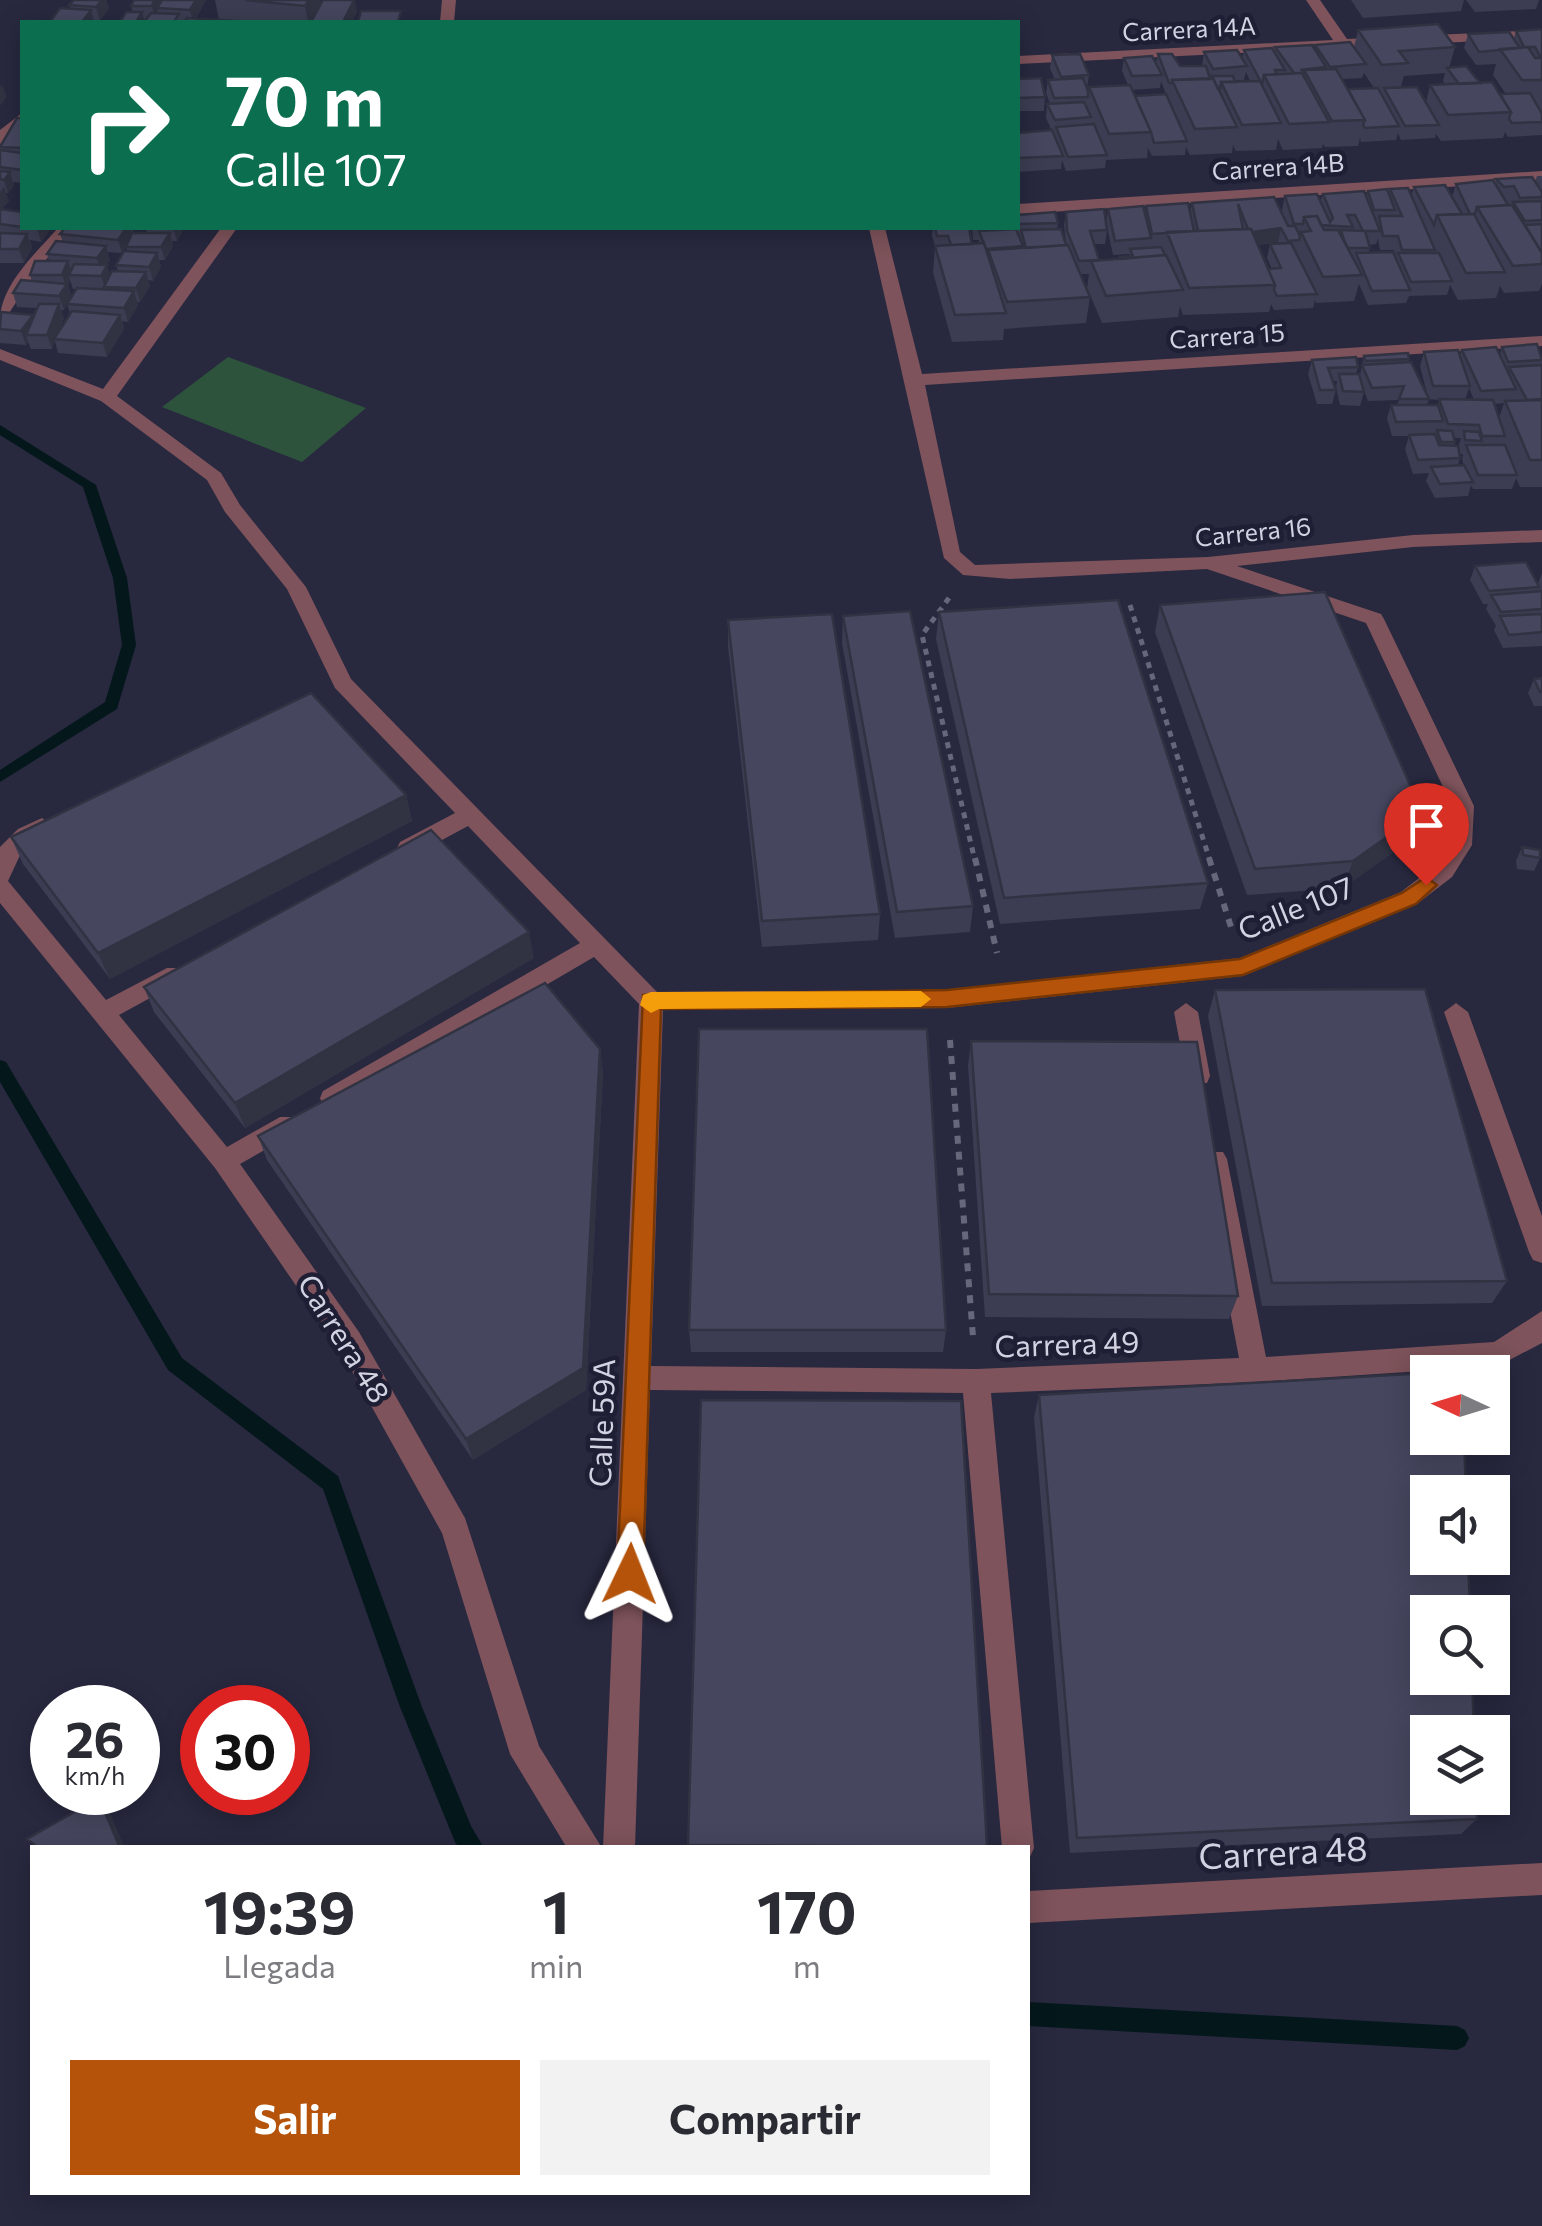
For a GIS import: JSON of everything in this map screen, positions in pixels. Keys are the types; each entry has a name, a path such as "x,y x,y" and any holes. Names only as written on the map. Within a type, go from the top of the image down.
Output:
{"street":[{"path":"1313,0 1342,43"},
{"name":"Carrera 14A","path":"1020,60 1542,34"},
{"path":"0,139 20,120"},
{"name":"Carrera 14B","path":"1020,209 1542,176"},
{"path":"107,397 228,230"},
{"path":"878,230 915,380 951,554 970,571"},
{"name":"Carrera 15","path":"915,380 1542,341"},
{"path":"0,354 107,397 214,476 232,508 296,587 334,687 472,814 651,1001"},
{"name":"Carrera 16","path":"970,571 1208,563 1413,541 1542,536"},
{"name":"Calle 107","path":"651,1001 947,999 1243,967 1409,898 1444,871 1464,839 1464,806 1374,620 1208,563"},
{"path":"0,876 3,857 24,835 70,813"},
{"path":"388,860 472,814"},
{"name":"Carrera 48","path":"0,887 224,1161 349,1340 455,1528 526,1754 584,1845"},
{"path":"224,1161 599,943"},
{"path":"100,1014 202,960"},
{"name":"Calle 59A","path":"620,1845 651,1001"},
{"path":"1186,1012 1255,1370"},
{"path":"1456,1012 1542,1252"},
{"name":"Carrera 49","path":"638,1378 976,1381 1255,1370 1498,1354 1540,1330 1542,1323"},
{"path":"976,1381 1018,1845"},
{"name":"Carrera 48","path":"1030,1907 1542,1879"}],"lane":[{"path":"0,316 33,265 64,230"}],"path":[{"path":"1118,568 1243,967"},
{"path":"970,571 922,635 1006,993"},
{"path":"947,999 976,1381"}],"green space":[{"path":"228,357 366,408 302,462 162,407"}],"building":[{"path":"74,0 102,0 96,7 69,5"},
{"path":"134,0 154,0 152,6 131,6"},
{"path":"162,0 196,0 190,10 157,8"},
{"path":"245,0 309,0 305,6"},
{"path":"323,0 354,0 344,20 312,20"},
{"path":"60,8 91,10 84,20 51,20"},
{"path":"361,11 401,11 399,20 359,20"},
{"path":"126,12 142,12 137,20 121,20"},
{"path":"151,13 179,14 175,20 146,20"},
{"path":"1438,24 1455,47 1399,51 1408,63 1382,65 1358,30"},
{"path":"1542,29 1541,58 1535,47 1524,47 1516,31"},
{"path":"1509,32 1520,48 1479,52 1468,34"},
{"path":"1350,42 1366,64 1330,67 1315,45"},
{"path":"1312,45 1326,67 1300,70 1304,70 1303,75 1294,73 1275,47"},
{"path":"1528,47 1535,58 1542,58 1542,80 1522,80 1500,49"},
{"path":"1272,48 1285,70 1264,75 1262,84 1244,50"},
{"path":"1237,50 1247,66 1213,69 1204,52"},
{"path":"1080,54 1089,75 1061,77 1052,55"},
{"path":"1158,54 1172,54 1180,66 1206,66 1210,79 1169,83"},
{"path":"1152,56 1162,75 1132,76 1124,58"},
{"path":"1466,66 1480,83 1459,84 1447,68"},
{"path":"1336,69 1365,120 1332,121 1304,70"},
{"path":"1302,73 1329,122 1289,124 1264,75"},
{"path":"1212,76 1233,76 1235,82 1221,82 1218,89"},
{"path":"1041,78 1045,97 1020,98 1020,79"},
{"path":"1083,78 1088,97 1054,98 1048,80"},
{"path":"1213,78 1237,127 1195,129 1172,80"},
{"path":"1260,81 1281,123 1242,125 1221,82"},
{"path":"1492,82 1511,112 1448,115 1430,85"},
{"path":"1130,85 1151,132 1109,134 1089,87"},
{"path":"1417,87 1439,125 1405,126 1384,88"},
{"path":"1378,88 1399,126 1363,125 1365,120 1348,89"},
{"path":"1530,93 1542,114 1542,122 1512,123 1511,112 1500,94"},
{"path":"1166,94 1187,141 1154,143 1135,96"},
{"path":"1084,102 1091,117 1055,120 1047,104"},
{"path":"17,118 20,118 20,148 0,147"},
{"path":"1094,124 1107,155 1068,157 1056,127"},
{"path":"1052,130 1063,156 1020,158 1020,133"},
{"path":"0,150 20,153 20,170 0,167"},
{"path":"1532,177 1542,197 1520,198 1514,186 1504,187 1496,179"},
{"path":"1493,180 1508,205 1477,207 1475,214 1470,214 1456,184"},
{"path":"1445,185 1462,214 1437,215 1434,225 1414,187"},
{"path":"1408,188 1435,250 1402,250 1398,236 1383,236 1379,216 1402,216 1390,189"},
{"path":"1387,189 1395,210 1374,210 1368,191"},
{"path":"1364,191 1380,231 1365,231 1370,248 1348,248 1344,240 1341,230 1363,231 1355,215 1347,215 1353,227 1321,225 1317,216 1304,217 1303,224 1294,224 1285,196 1317,194 1330,222 1333,218 1323,194"},
{"path":"1274,197 1288,226 1295,226 1299,240 1288,241 1281,228 1253,232 1238,204 1243,229 1198,231 1192,203"},
{"path":"1542,201 1542,220 1525,221 1513,202"},
{"path":"1188,203 1194,231 1152,234 1146,206"},
{"path":"1512,205 1542,253 1542,264 1513,266 1477,207"},
{"path":"1143,206 1151,238 1115,241 1108,209"},
{"path":"0,209 20,212 20,227 0,224"},
{"path":"1104,209 1107,230 1090,231 1099,260 1079,261 1067,231 1066,212"},
{"path":"1055,212 1058,223 1020,224 1020,215"},
{"path":"1474,214 1505,272 1466,273 1437,215"},
{"path":"1317,216 1324,230 1338,230 1362,275 1323,277 1301,232 1311,231 1304,217"},
{"path":"1542,224 1542,253 1525,225"},
{"path":"1061,229 1066,245 1026,248 1021,230"},
{"path":"1251,229 1275,285 1189,288 1167,232"},
{"path":"63,230 125,230 118,240 60,234"},
{"path":"936,230 969,230 972,244 951,245 948,236 937,236"},
{"path":"1016,230 1023,246 986,249 979,231"},
{"path":"0,233 27,234 19,249 0,249"},
{"path":"132,233 170,233 161,247 126,247"},
{"path":"56,241 106,246 97,258 47,254"},
{"path":"984,243 1006,313 955,315 935,246"},
{"path":"1291,243 1317,294 1277,296 1268,269 1281,268 1270,244"},
{"path":"1068,245 1090,297 1007,302 988,250"},
{"path":"1161,247 1165,255 1120,257 1133,256 1130,249"},
{"path":"124,251 157,253 149,267 116,265"},
{"path":"1393,252 1410,290 1372,291 1356,253"},
{"path":"1398,253 1439,253 1452,281 1411,282"},
{"path":"1166,255 1183,290 1106,296 1091,261"},
{"path":"35,261 68,261 62,275 30,275"},
{"path":"74,264 107,265 101,276 69,275"},
{"path":"112,271 146,272 136,288 104,287"},
{"path":"21,280 67,284 59,296 13,293"},
{"path":"77,288 134,291 124,308 67,304"},
{"path":"39,304 59,304 47,335 26,335"},
{"path":"72,311 120,315 103,343 54,339"},
{"path":"1,312 33,315 21,331 0,329"},
{"path":"1537,344 1542,360 1508,362 1502,347"},
{"path":"1496,347 1516,389 1481,391 1462,350"},
{"path":"1458,350 1470,386 1433,386 1424,352"},
{"path":"1408,353 1409,359 1365,361 1364,356"},
{"path":"1356,357 1358,367 1328,368 1336,390 1320,390 1312,360"},
{"path":"1411,362 1429,399 1399,399 1404,386 1372,388 1362,365"},
{"path":"1542,365 1542,399 1527,400 1509,367"},
{"path":"1339,374 1359,374 1364,392 1343,391"},
{"path":"1439,399 1493,400 1505,436 1482,436 1479,425 1448,424"},
{"path":"1542,400 1542,460 1530,460 1505,401"},
{"path":"1391,405 1438,405 1443,421 1396,422"},
{"path":"1437,430 1452,431 1455,442 1441,442"},
{"path":"1464,431 1479,432 1482,441 1465,440"},
{"path":"1435,434 1439,445 1458,446 1460,458 1418,460 1409,435"},
{"path":"1466,445 1505,445 1517,475 1478,475"},
{"path":"1464,465 1473,482 1440,484 1431,467"},
{"path":"1526,562 1539,587 1489,591 1475,566"},
{"path":"1542,591 1542,609 1501,612 1491,595"},
{"path":"1325,592 1422,812 1353,861 1255,869 1160,605"},
{"path":"1118,600 1208,883 1004,898 939,612"},
{"path":"910,611 973,906 897,912 843,616"},
{"path":"832,614 880,914 762,921 728,620"},
{"path":"1542,614 1542,632 1509,635 1500,616"},
{"path":"1542,678 1542,692 1540,692 1534,679"},
{"path":"311,693 406,795 98,953 11,837"},
{"path":"431,830 529,932 235,1103 144,987"},
{"path":"1522,847 1540,850 1540,858 1523,855"},
{"path":"545,983 600,1049 583,1368 466,1439 258,1136"},
{"path":"1425,989 1507,1281 1272,1283 1215,990"},
{"path":"699,1029 927,1029 946,1330 689,1330"},
{"path":"971,1041 1197,1042 1238,1296 989,1294"},
{"path":"1410,1374 1410,1455 1465,1455 1465,1475 1410,1475 1410,1575 1469,1575 1469,1595 1410,1595 1410,1695 1473,1695 1473,1715 1410,1715 1410,1815 1477,1815 1477,1819 1077,1838 1039,1395"},
{"path":"701,1400 961,1401 987,1845 688,1845"},
{"path":"69,1815 106,1815 119,1845 35,1845 27,1839"}],"waterway":[{"path":"0,429 89,485 120,578 129,645 112,705 0,777"},
{"path":"0,1067 175,1364 331,1483 411,1707 471,1845"},
{"path":"1030,2014 1457,2038"}],"slow traffic":[{"path":"651,1005 651,1001 921,999"}],"route":[{"path":"630,1574 651,1001 947,999 1243,967 1409,898 1426,885"}]}
